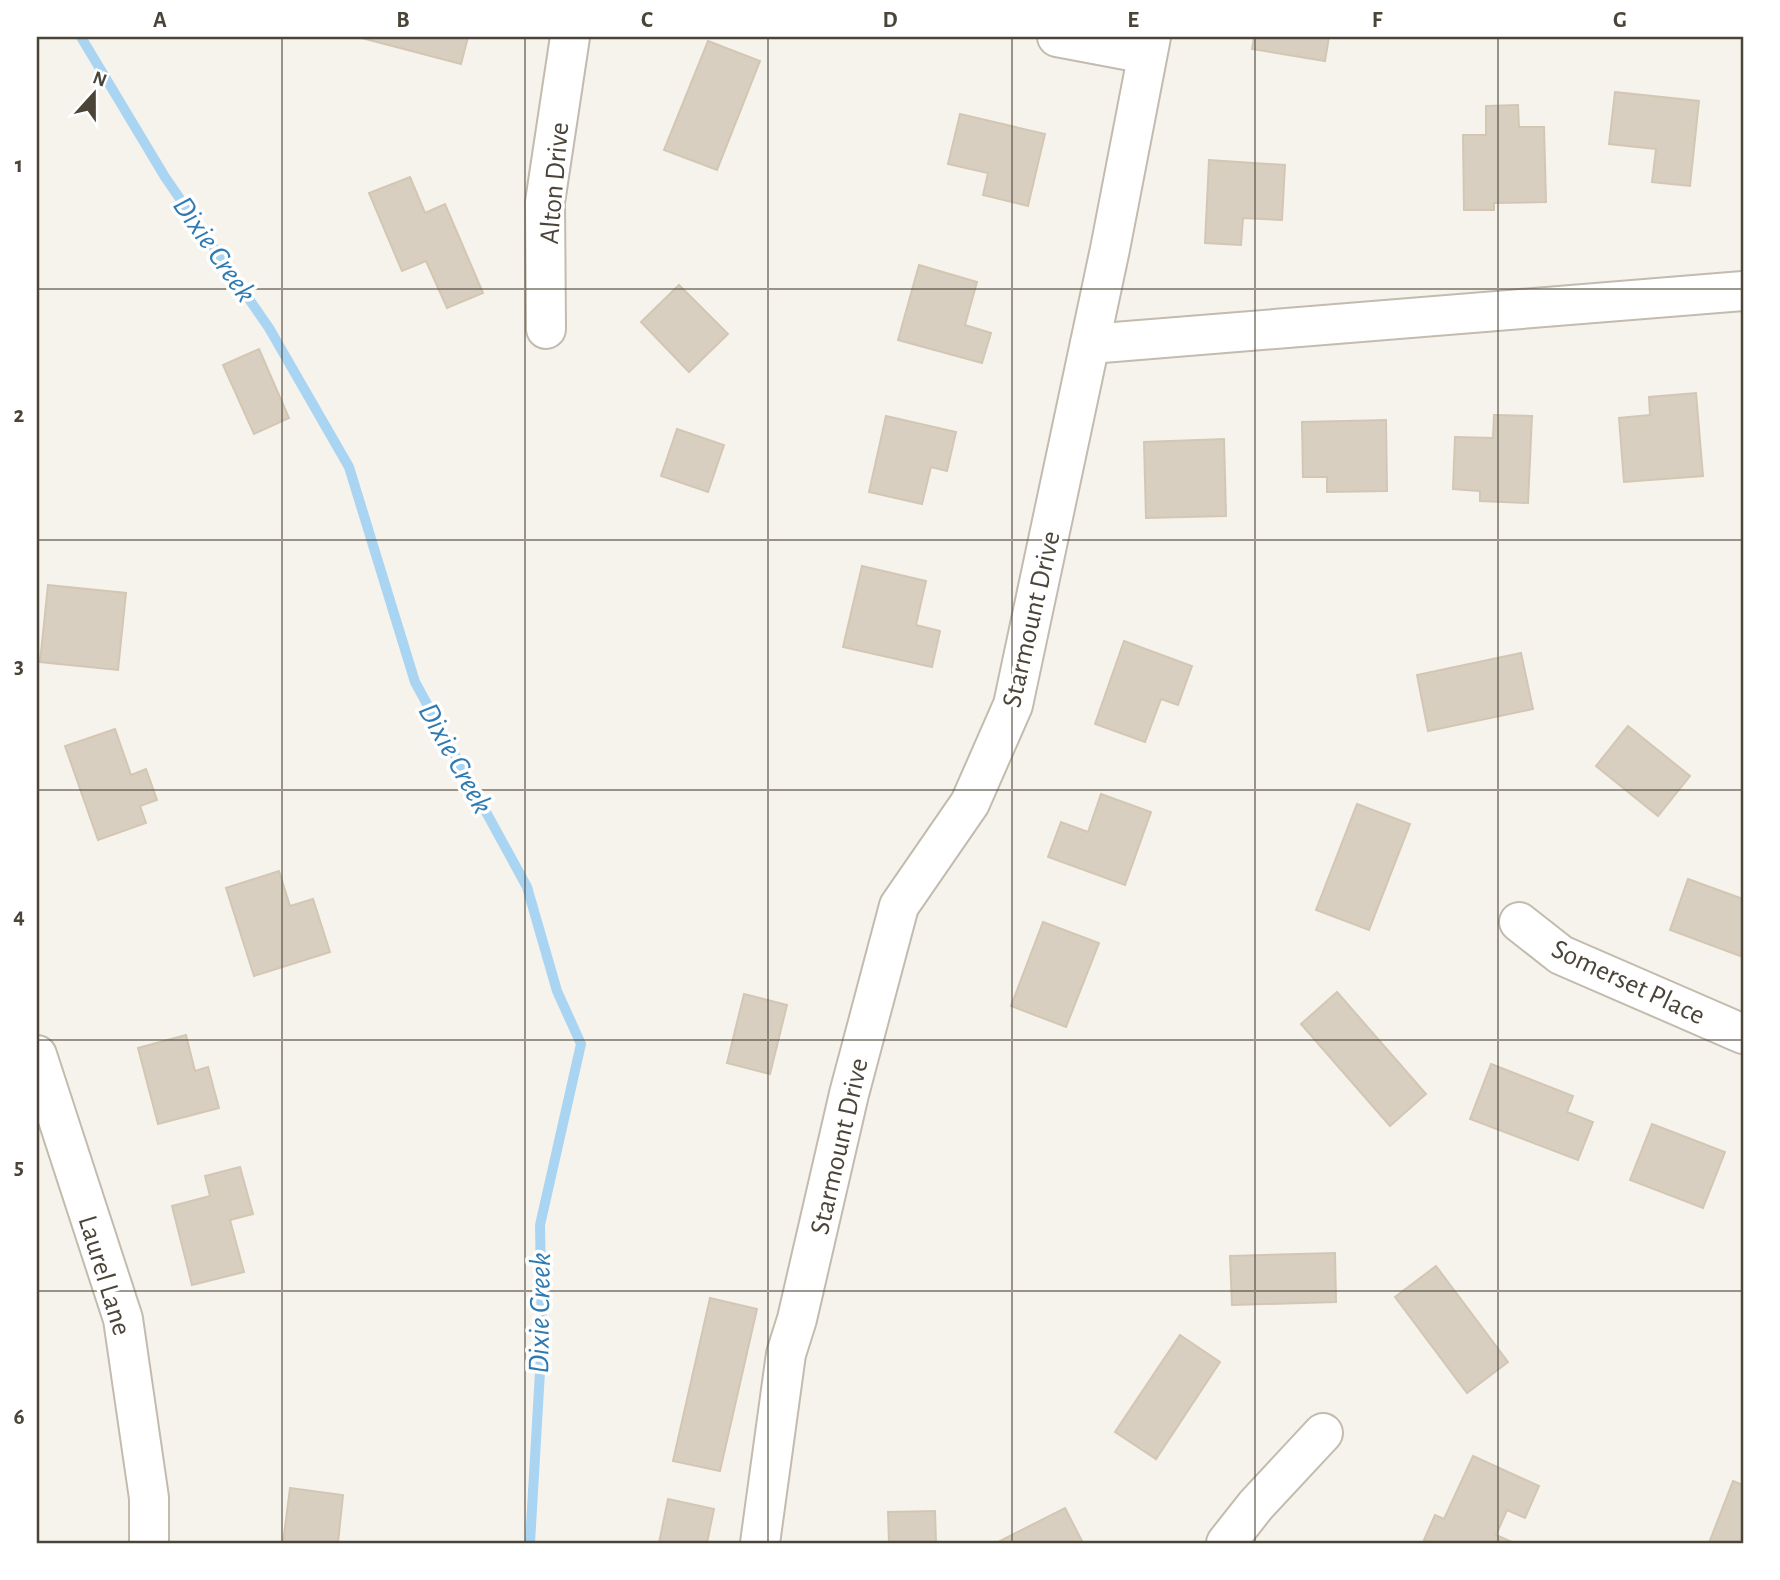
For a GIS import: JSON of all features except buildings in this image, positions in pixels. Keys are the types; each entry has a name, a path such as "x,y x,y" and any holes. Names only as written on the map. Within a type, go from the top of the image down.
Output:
{"street":[{"name":"Alton Drive","path":"546,329 545,202 570,37"},
{"path":"1057,37 1149,45"},
{"name":"Starmount Drive","path":"760,1543 786,1354 797,1319 849,1094 900,906 970,803 1013,705 1090,344 1149,45"},
{"path":"1090,344 1743,291"},
{"name":"Somerset Place","path":"1520,922 1561,955 1743,1034"},
{"name":"Laurel Lane","path":"37,1055 123,1319 149,1498 149,1543"},
{"path":"1226,1543 1256,1505 1323,1433"}],"waterway":[{"name":"Dixie Creek","path":"81,37 165,177 269,328 349,467 415,682 527,887 557,991 581,1044 540,1225 542,1337 530,1543"}]}
